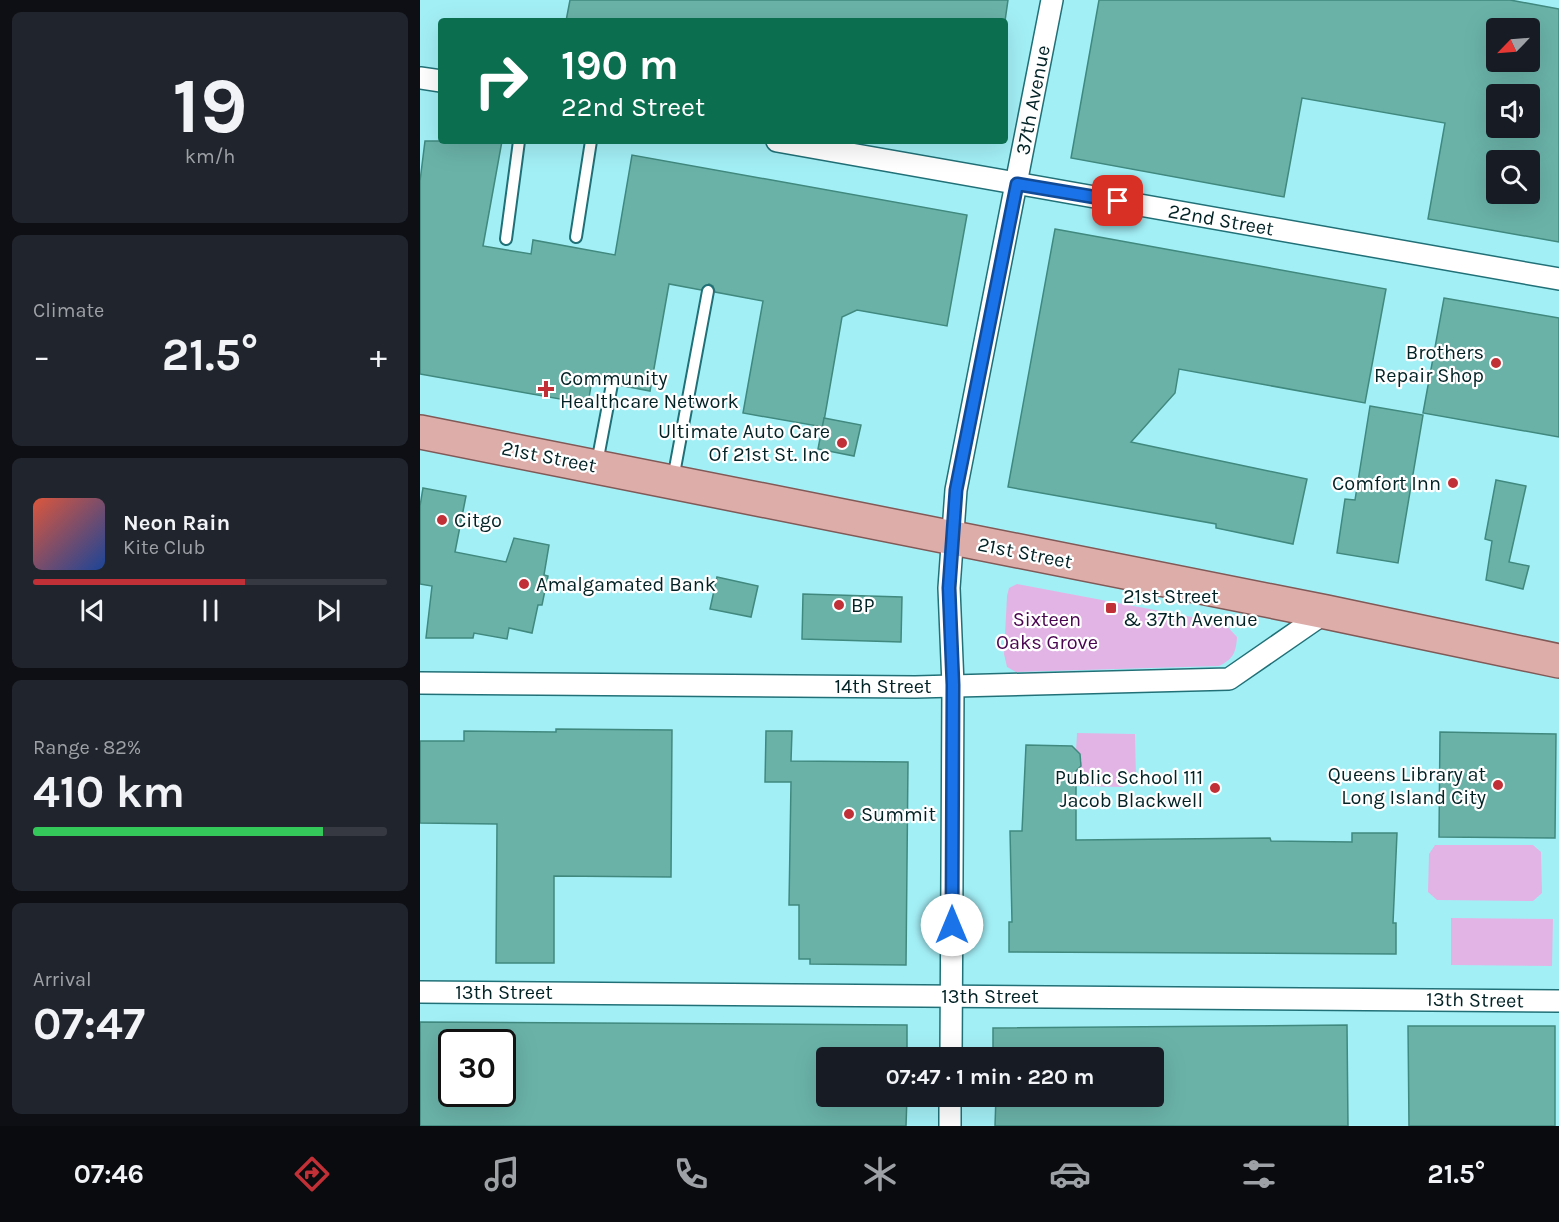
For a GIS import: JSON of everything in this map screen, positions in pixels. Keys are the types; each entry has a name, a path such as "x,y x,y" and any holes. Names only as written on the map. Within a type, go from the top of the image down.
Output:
{"main road":[{"name":"21st Street","path":"420,432 1326,612 1559,662"}],"street":[{"name":"37th Avenue","path":"951,1047 953,685 949,588 956,490 1052,0"},
{"path":"420,78 438,81"},
{"name":"22nd Street","path":"794,144 1559,279"},
{"name":"14th Street","path":"420,683 953,685 1229,679 1326,612"},
{"name":"13th Street","path":"420,992 1559,1001"},
{"path":"950,1126 951,1107"}],"lane":[{"path":"506,239 519,144"},
{"path":"576,237 591,144"},
{"path":"673,482 708,291"},
{"path":"597,466 612,384"}],"green space":[{"name":"Sixteen Oaks Grove","path":"1017,584 1224,623 1237,637 1235,651 1228,661 1219,666 1016,672 1007,667 1004,654 1007,596 1009,588"},
{"path":"1077,733 1135,734 1136,777 1123,777 1123,787 1076,786 1076,771 1082,761 1076,751"},
{"path":"1435,845 1533,845 1541,852 1542,893 1533,901 1437,900 1428,892 1429,854"},
{"path":"1451,918 1553,919 1552,966 1451,965"}],"building":[{"path":"570,0 1008,0 1005,18 567,18"},
{"path":"1099,0 1510,0 1559,9 1559,242 1428,219 1445,123 1302,98 1284,197 1071,158"},
{"path":"425,141 438,141 438,144 501,144 483,246 531,254 533,240 615,255 632,155 967,215 947,326 857,310 842,317 823,427 743,413 763,301 715,292 713,286 709,284 701,290 669,284 650,391 619,385 617,379 613,377 605,383 592,380 588,404 420,374 420,181"},
{"path":"1055,229 1386,289 1365,403 1179,369 1175,393 1131,442 1307,479 1293,544 1216,528 1216,524 1008,487"},
{"name":"Brothers Repair Shop","path":"1444,298 1559,318 1559,437 1423,413"},
{"path":"1370,406 1423,415 1398,563 1337,553 1345,499 1355,500"},
{"path":"824,418 861,425 854,456 818,449"},
{"path":"1496,480 1526,486 1509,562 1529,566 1523,589 1486,580 1492,541 1485,539"},
{"path":"423,488 466,496 455,552 506,562 514,538 549,545 544,575 548,576 542,605 538,605 532,633 509,628 507,639 474,633 473,638 426,638 432,586 420,584 420,506"},
{"path":"717,577 758,586 751,617 710,609"},
{"path":"803,594 902,597 901,642 802,639"},
{"path":"556,729 672,730 671,877 554,876 554,963 496,963 497,824 420,823 420,741 464,741 464,731 556,732"},
{"path":"766,731 792,731 791,761 908,762 906,965 810,964 810,959 799,959 799,905 789,905 791,782 765,782"},
{"name":"Queens Library at Long Island City","path":"1440,732 1556,734 1555,838 1439,837"},
{"name":"Public School 111 Jacob Blackwell","path":"1026,745 1072,746 1080,754 1081,766 1076,771 1076,840 1270,838 1271,841 1352,842 1352,833 1397,833 1393,923 1396,923 1396,954 1009,952 1009,922 1012,922 1010,831 1022,831"},
{"path":"420,1022 907,1025 907,1047 816,1047 816,1107 907,1107 906,1126 420,1126"},
{"path":"1347,1025 1348,1126 995,1126 996,1107 1164,1107 1164,1047 993,1047 993,1028"},
{"path":"1408,1026 1555,1026 1555,1126 1409,1126"}],"place":[{"name":"Brothers Repair Shop","path":"1496,363"},
{"name":"Community Healthcare Network","path":"546,389"},
{"name":"Ultimate Auto Care Of 21st St. Inc","path":"842,443"},
{"name":"Comfort Inn","path":"1453,483"},
{"name":"Citgo","path":"442,520"},
{"name":"Amalgamated Bank","path":"524,584"},
{"name":"BP","path":"839,605"},
{"name":"21st Street & 37th Avenue","path":"1111,608"},
{"name":"Queens Library at Long Island City","path":"1498,785"},
{"name":"Public School 111 Jacob Blackwell","path":"1215,788"},
{"name":"Summit","path":"849,814"}],"route":[{"path":"952,925 953,685 949,588 956,490 1017,184 1118,201"}]}
